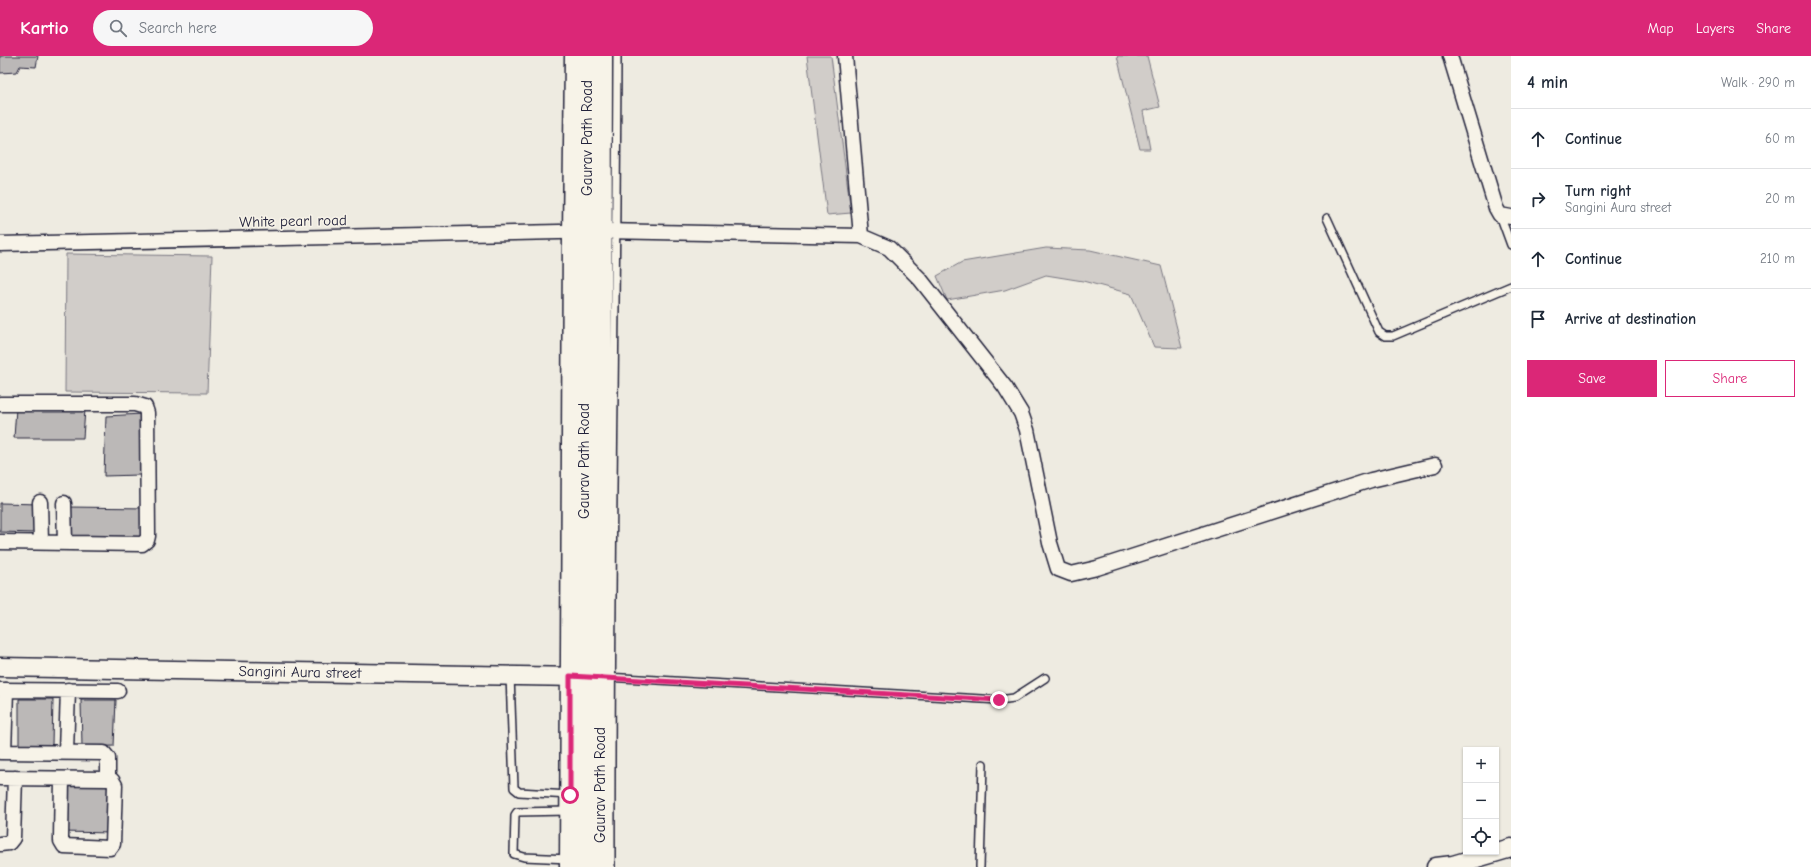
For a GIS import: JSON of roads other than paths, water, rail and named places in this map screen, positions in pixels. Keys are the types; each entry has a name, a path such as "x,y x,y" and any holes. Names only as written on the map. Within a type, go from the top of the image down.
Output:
{"main road":[{"name":"Gaurav Path Road","path":"587,56 594,232"},
{"name":"Gaurav Path Road","path":"600,867 591,677 594,232 602,56"},
{"name":"Gaurav Path Road","path":"574,864 591,677"}],"street":[{"path":"574,56 594,232"},
{"path":"845,56 862,236 889,248 920,279 1005,387 1021,413 1027,430 1050,543 1058,569 1071,574 1097,568 1371,480 1435,465"},
{"path":"1450,56 1496,208 1506,216"},
{"name":"White pearl road","path":"0,244 594,232 862,236"},
{"path":"0,404 136,404 147,409 148,540 142,544 0,542"},
{"path":"40,502 41,542"},
{"path":"64,503 65,543"},
{"name":"Sangini Aura street","path":"0,667 591,677"},
{"path":"574,864 570,803 591,677"},
{"path":"108,779 107,755 100,752 2,752 3,690 118,691"},
{"path":"66,752 68,690"},
{"path":"0,778 108,779 112,780 115,785 113,844 107,848 64,846 62,844 62,779"},
{"path":"0,844 9,843 13,838 15,778"},
{"path":"1436,867 1452,865 1511,848"}],"lane":[{"path":"611,867 591,677 594,232 617,56"},
{"path":"1506,216 1511,245"},
{"path":"1327,218 1379,332 1384,336 1393,336 1511,286"},
{"path":"510,675 514,788 519,792 570,803"},
{"path":"591,677 999,700 1014,698 1045,678"},
{"path":"980,867 983,764"},
{"path":"570,803 517,812 515,815 514,854 524,857 574,864"}]}
